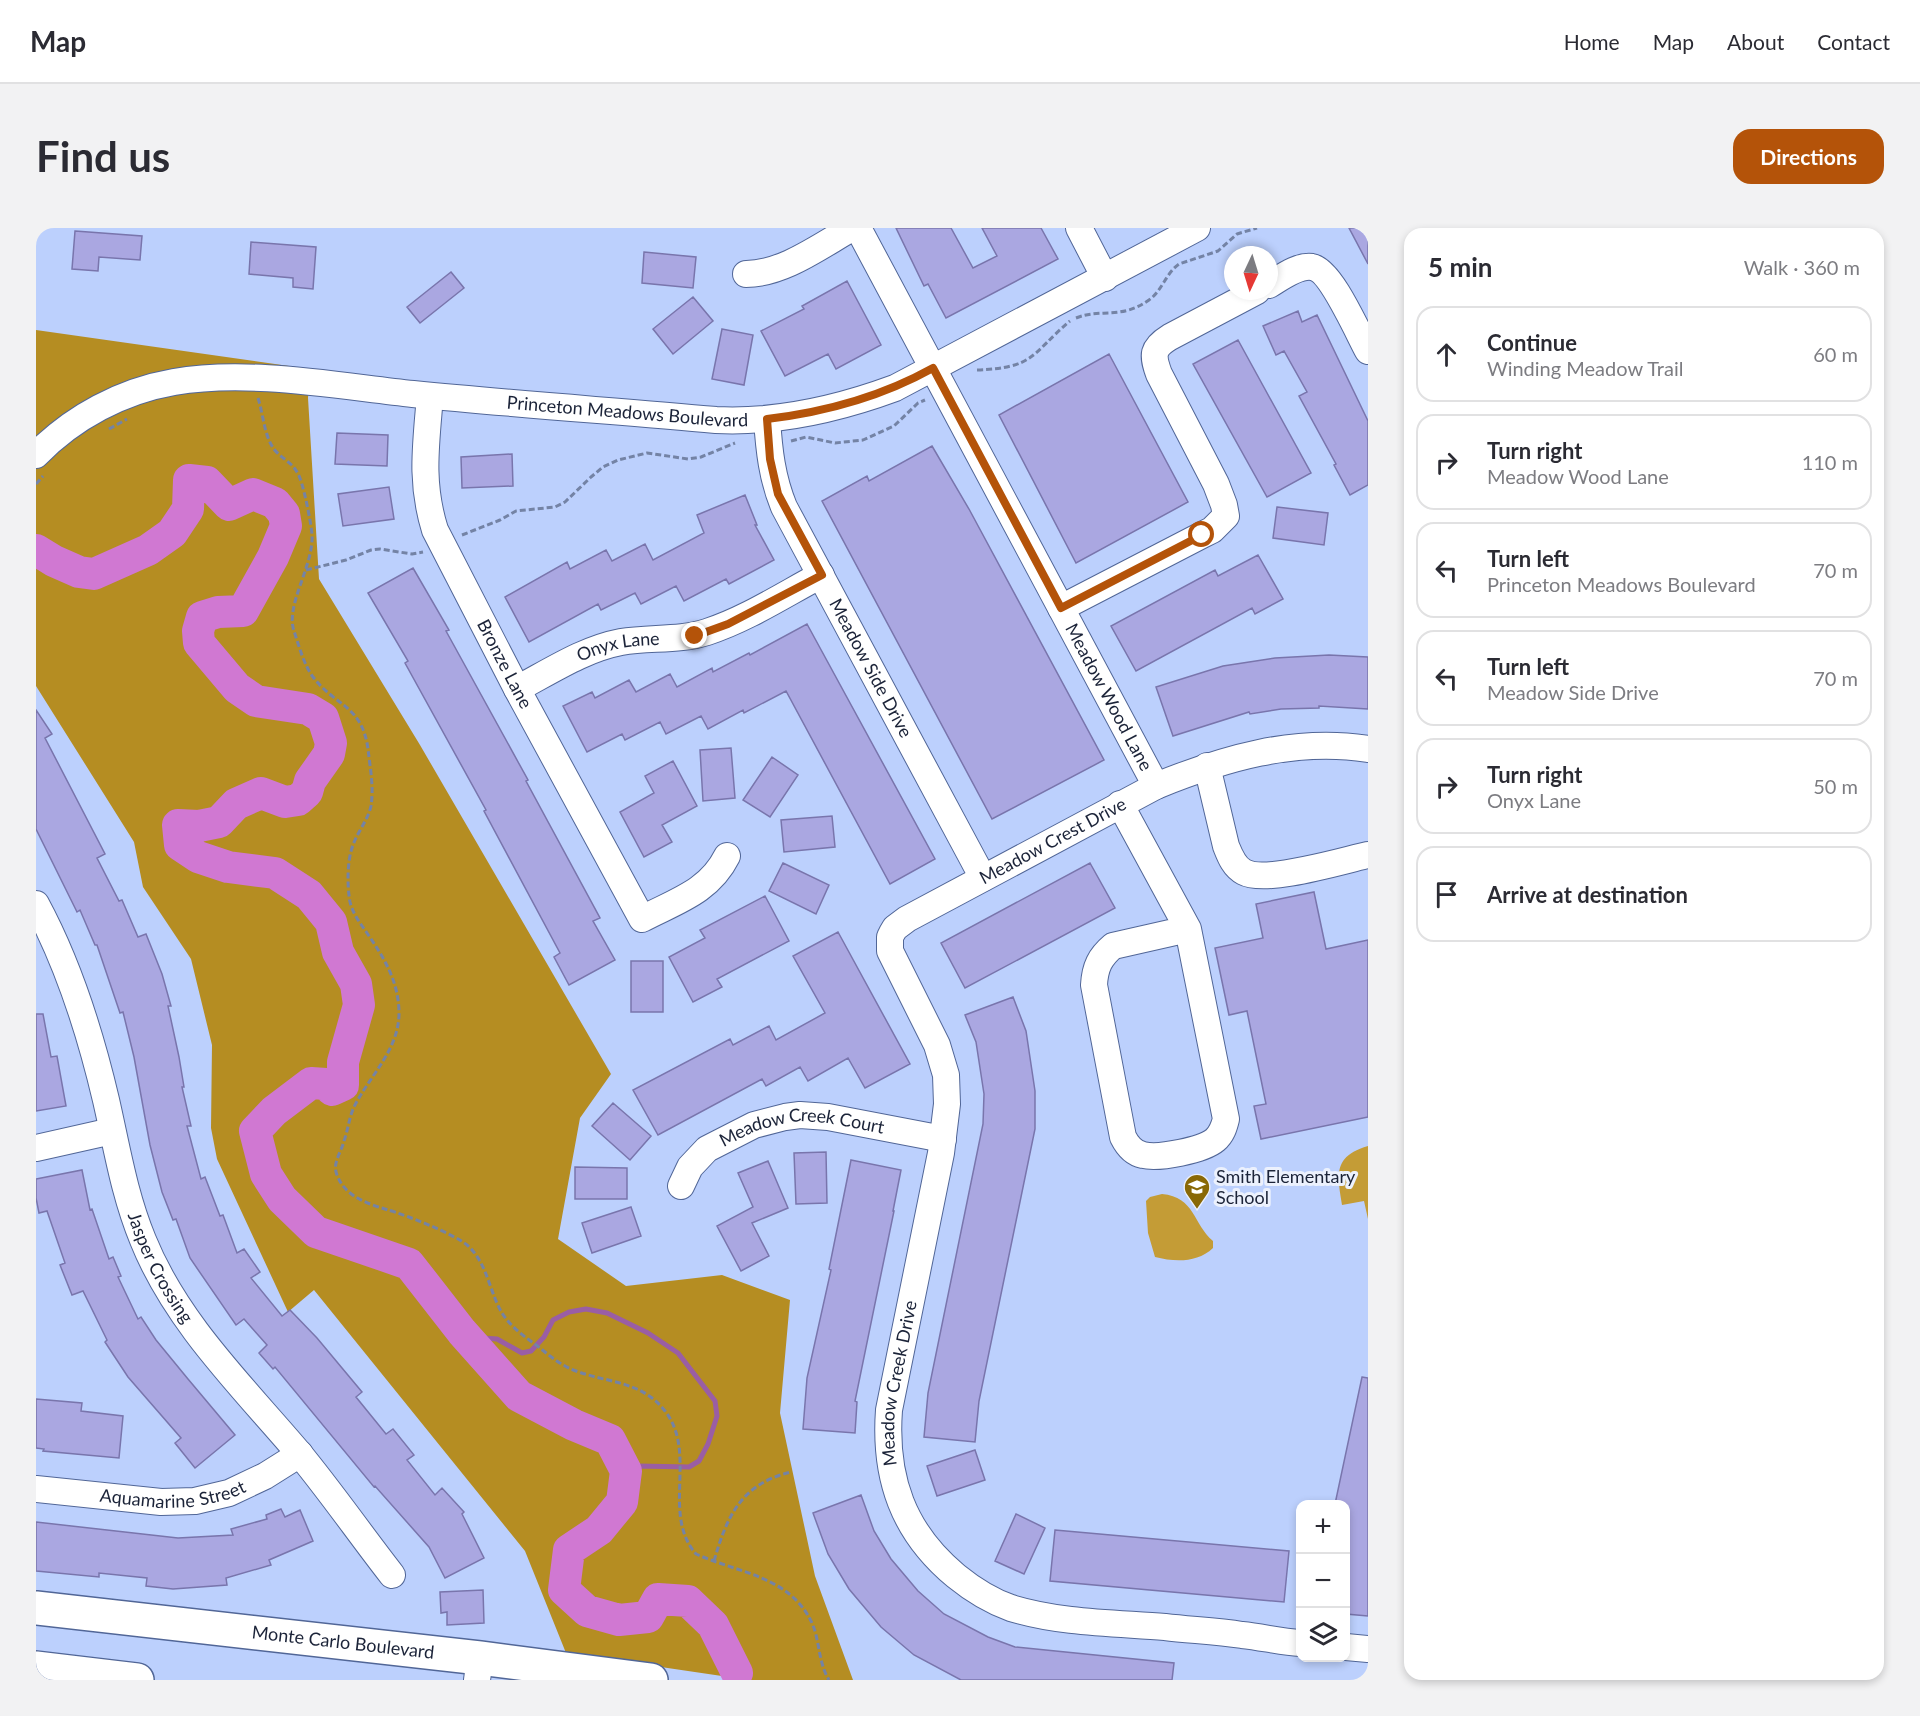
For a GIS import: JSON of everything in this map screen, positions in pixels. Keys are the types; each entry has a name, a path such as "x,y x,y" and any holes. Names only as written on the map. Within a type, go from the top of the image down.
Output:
{"main road":[{"name":"Monte Carlo Boulevard","path":"36,1608 479,1669 651,1680"},
{"path":"36,1668 137,1680"}],"street":[{"path":"746,274 777,269 852,228"},
{"name":"Meadow Wood Lane","path":"858,228 1156,786"},
{"path":"1079,228 1105,278"},
{"name":"Princeton Meadows Boulevard","path":"36,454 74,422 118,399 154,386 212,378 256,379 716,420 767,419 819,411 895,388 1197,228"},
{"path":"1278,281 1304,268 1312,267 1322,271 1332,283 1368,351"},
{"path":"1061,608 1212,530 1226,516 1216,484 1158,374 1154,360 1157,346 1240,300"},
{"name":"Bronze Lane","path":"429,396 424,470 431,519 441,544 642,919 704,886 721,869 727,856"},
{"name":"Meadow Side Drive","path":"767,419 770,459 778,494 983,878"},
{"name":"Onyx Lane","path":"518,689 574,658 605,646 637,640 695,636 709,632 822,575"},
{"name":"Meadow Crest Drive","path":"890,937 895,928 907,919 1156,786 1207,766 1262,752 1334,746 1368,748"},
{"path":"1207,766 1226,846 1230,857 1242,872 1263,877 1368,855"},
{"path":"1120,804 1188,929 1226,1119 1217,1138 1209,1144 1160,1156 1141,1155 1127,1145 1123,1137 1094,985 1094,973 1104,953 1113,946 1188,929"},
{"name":"Jasper Crossing","path":"36,904 45,942 91,1043 122,1181 143,1241 166,1288 200,1336 300,1454 392,1575"},
{"name":"Meadow Creek Drive","path":"890,937 892,957 928,1024 942,1060 947,1089 943,1138 889,1410 888,1436 894,1480 903,1508 915,1531 935,1556 961,1580 992,1600 1010,1607 1045,1616 1237,1634 1296,1642"},
{"name":"Meadow Creek Court","path":"681,1186 690,1167 707,1149 754,1125 800,1115 828,1117 943,1138"},
{"path":"36,1148 112,1131"},
{"name":"Aquamarine Street","path":"36,1489 161,1502 195,1501 229,1493 265,1476 300,1454"},
{"path":"1350,1647 1368,1649"}],"path":[{"path":"249,398 259,399 270,443 298,473 312,536 306,570 291,615 292,628 310,673 324,689 357,716 365,734 372,801 370,811 352,847 350,900 358,921 390,968 397,993 399,1022 396,1034 390,1050 354,1107 344,1145 337,1158 338,1179 363,1202 409,1218 463,1241 488,1275 505,1319 528,1339 564,1366 634,1386 646,1393 665,1411 680,1443 681,1527 684,1537 696,1554 767,1579 799,1602 813,1625 829,1680"},
{"path":"101,432 120,424 132,415"},
{"path":"714,1561 724,1527 738,1506 766,1480 791,1472"}],"shaded area":[{"path":"36,330 310,369 308,398 319,579 420,745 611,1074 580,1118 558,1239 626,1286 722,1275 790,1300 780,1413 815,1576 853,1680 749,1680 566,1653 525,1551 314,1290 288,1312 217,1159 211,1128 212,1045 191,959 143,887 134,842 36,686"},
{"path":"1368,1146 1368,1219 1364,1201 1342,1205 1339,1176 1343,1161 1348,1155"},
{"path":"1162,1194 1173,1196 1187,1206 1213,1241 1213,1248 1193,1259 1170,1260 1155,1257 1148,1233 1146,1201 1150,1197"}],"building":[{"path":"896,228 951,228 973,268 997,256 982,228 1041,228 1058,259 946,318 928,284 924,286"},
{"path":"1349,228 1368,228 1368,264"},
{"path":"75,231 142,236 140,260 99,257 98,271 72,269"},
{"path":"251,242 316,247 313,289 293,287 293,278 249,274"},
{"path":"644,252 696,257 693,288 642,283"},
{"path":"451,272 464,288 420,323 407,307"},
{"path":"847,281 881,345 836,369 828,354 785,376 761,331 804,309 802,306"},
{"path":"693,297 713,321 673,354 653,329"},
{"path":"1298,311 1302,322 1317,315 1368,421 1368,485 1350,495 1299,396 1307,392 1284,351 1276,355 1263,326"},
{"path":"722,329 753,335 744,385 712,379"},
{"path":"1238,340 1311,473 1267,497 1193,364"},
{"path":"1109,354 1188,502 1076,563 999,415"},
{"path":"337,433 388,435 387,466 335,464"},
{"path":"932,446 969,509 1104,760 992,819 822,501 867,476 869,481"},
{"path":"512,454 513,486 462,488 461,457"},
{"path":"389,487 394,519 343,526 338,494"},
{"path":"745,495 757,525 755,525 774,560 729,584 726,579 684,601 676,586 641,604 635,593 601,610 598,604 529,642 505,597 567,562 570,569 606,550 612,561 645,544 653,560 704,533 697,515"},
{"path":"1277,507 1328,513 1324,545 1273,538"},
{"path":"1258,555 1283,599 1255,614 1252,608 1136,671 1111,626 1215,570 1218,576"},
{"path":"413,568 449,630 446,631 528,780 526,781 600,918 593,921 615,960 569,985 554,957 560,953 484,811 486,810 405,663 408,661 368,593"},
{"path":"807,624 935,859 890,884 786,691 708,729 701,716 666,734 660,722 625,740 622,734 587,752 563,706 592,692 595,698 629,680 636,692 670,674 677,687 712,668 713,672 749,653 750,655"},
{"path":"1329,655 1368,657 1368,709 1319,706 1319,708 1281,709 1250,714 1249,712 1173,736 1156,687 1223,666 1275,658"},
{"path":"36,710 52,734 45,738 105,854 97,858 119,901 122,900 138,937 146,934 162,974 171,1006 168,1006 191,1126 187,1126 201,1179 205,1177 220,1216 223,1215 237,1253 244,1249 260,1272 251,1278 282,1316 290,1310 317,1338 362,1392 356,1397 386,1434 393,1429 414,1455 407,1460 435,1495 442,1488 464,1512 462,1514 484,1558 445,1578 429,1547 374,1487 275,1367 273,1369 259,1353 267,1345 244,1319 236,1325 190,1258 176,1219 173,1220 162,1192 123,1012 120,1013 97,945 80,910 77,912 36,829"},
{"path":"731,748 735,798 703,801 700,750"},
{"path":"772,757 798,775 770,817 743,800"},
{"path":"673,761 697,806 662,825 672,842 644,857 620,812 654,793 645,776"},
{"path":"832,816 835,847 784,852 781,820"},
{"path":"783,863 829,885 816,914 769,891"},
{"path":"1090,863 1115,908 965,988 941,943"},
{"path":"1314,892 1326,949 1368,940 1368,1117 1261,1139 1254,1106 1266,1104 1247,1011 1229,1015 1215,948 1263,938 1256,904"},
{"path":"765,896 789,941 717,979 722,987 693,1002 669,957 705,938 700,930"},
{"path":"838,932 910,1064 865,1088 848,1058 808,1081 800,1067 766,1086 762,1079 658,1135 633,1090 730,1039 733,1045 769,1026 776,1040 825,1013 793,956"},
{"path":"631,961 663,961 663,1012 631,1012"},
{"path":"1013,997 1026,1031 1035,1091 1035,1129 979,1401 975,1442 924,1437 928,1393 983,1124 984,1094 976,1042 965,1015"},
{"path":"36,1014 43,1014 51,1057 57,1056 66,1106 36,1111"},
{"path":"613,1103 651,1136 630,1160 592,1126"},
{"path":"826,1152 827,1203 796,1204 794,1153"},
{"path":"851,1160 901,1170 855,1401 857,1402 855,1433 803,1429 807,1378 831,1270 829,1269"},
{"path":"768,1161 788,1208 752,1223 769,1256 741,1271 717,1226 753,1207 738,1173"},
{"path":"575,1167 627,1168 627,1199 575,1199"},
{"path":"82,1170 90,1210 92,1209 109,1259 113,1257 121,1276 118,1277 138,1319 141,1317 156,1340 235,1435 195,1468 175,1443 181,1438 128,1377 105,1342 107,1340 83,1291 72,1295 60,1265 65,1263 47,1211 39,1213 36,1179"},
{"path":"631,1207 641,1236 592,1253 582,1223"},
{"path":"1362,1377 1368,1378 1368,1616 1350,1614 1350,1500 1336,1500"},
{"path":"36,1399 82,1403 81,1411 123,1416 119,1458 43,1451 44,1449 36,1448"},
{"path":"975,1450 985,1480 937,1496 927,1466"},
{"path":"861,1495 874,1531 891,1559 918,1591 944,1614 988,1637 1015,1647 1174,1663 1172,1680 961,1680 914,1655 881,1627 849,1589 828,1554 813,1513"},
{"path":"281,1509 285,1517 300,1510 313,1541 269,1560 271,1565 226,1578 227,1585 173,1589 146,1586 147,1578 99,1573 99,1577 36,1571 36,1522 178,1538 233,1535 231,1529 267,1519 266,1515"},
{"path":"1016,1514 1045,1528 1024,1574 995,1561"},
{"path":"1055,1530 1289,1551 1284,1602 1050,1581"},
{"path":"483,1590 484,1623 447,1625 447,1612 441,1613 440,1592"}],"waterway":[{"path":"36,550 79,572 94,574 148,550 172,533 188,509 189,480 207,482 229,505 253,494 275,503 284,514 286,526 273,557 243,611 218,612 202,617 198,631 199,643 237,688 256,701 308,709 323,718 331,743 329,754 310,781 307,792 298,800 285,802 261,793 236,804 219,822 199,826 178,825 180,845 198,857 228,867 275,873 309,895 331,922 338,952 356,984 359,1005 343,1062 343,1085 332,1090 326,1084 311,1083 274,1111 255,1131 266,1174 282,1199 316,1232 409,1264 462,1332 519,1396 574,1425 610,1440 626,1471 622,1502 599,1530 569,1550 564,1590 587,1611 619,1620 648,1617 658,1599 688,1601 713,1625 737,1673"},
{"path":"467,1337 497,1339 522,1353 531,1351 544,1337 553,1320 569,1312 586,1309 607,1313 648,1333 678,1353 715,1401 717,1416 708,1444 699,1461 689,1467 638,1466 626,1471"}],"place":[{"name":"Smith Elementary School","path":"1197,1210"}],"route":[{"path":"695,636 728,624 822,575 778,494 770,459 767,419 819,411 857,401 895,388 933,368 1061,608 1202,535"}]}
